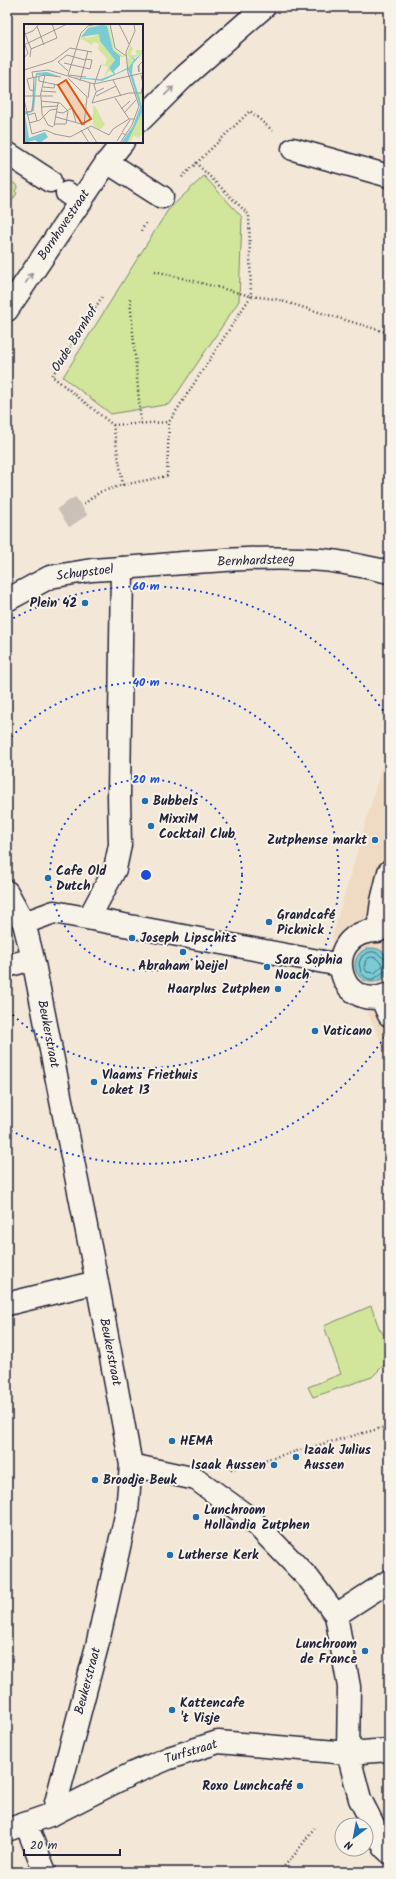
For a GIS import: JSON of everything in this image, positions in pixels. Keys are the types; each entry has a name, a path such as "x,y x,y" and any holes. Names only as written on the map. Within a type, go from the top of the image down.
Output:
{"street":[{"path":"143,118 185,76 264,7"},
{"name":"Bornhovestraat","path":"7,310 66,192 107,162 122,143"},
{"path":"293,149 389,176"},
{"path":"7,153 66,192"},
{"path":"107,162 162,197"},
{"name":"Bernhardsteeg","path":"122,568 244,559 294,559 342,562 389,572"},
{"path":"89,918 115,869 120,845 119,796 122,568"},
{"name":"Schupstoel","path":"7,600 50,577 92,570 122,568"},
{"path":"386,1002 362,996 353,991 342,975 340,965 341,956 351,939 368,931 384,933 382,901 389,872"},
{"name":"Beukerstraat","path":"7,892 24,923 33,959 97,1282 131,1465 127,1511 99,1638 53,1814"},
{"path":"24,923 54,912 340,965"},
{"path":"7,966 33,959"},
{"path":"7,1304 97,1282"},
{"path":"131,1465 196,1479 251,1519 309,1579 336,1615 349,1687 348,1753 360,1799 387,1850"},
{"path":"336,1615 389,1580"},
{"name":"Turfstraat","path":"16,1827 53,1814 132,1774 169,1758 218,1742 348,1753 389,1750"},
{"path":"16,1827 45,1872"}],"path":[{"path":"141,231 162,197 250,111 293,149"},
{"path":"84,504 100,492 123,485 167,476 169,422 251,296 249,215 196,163"},
{"path":"154,271 251,296 275,300 389,333"},
{"name":"Oude Bornhof","path":"102,297 52,376 113,425"},
{"path":"130,299 141,423"},
{"path":"123,485 113,425 169,422"},
{"path":"196,1479 389,1426"},
{"path":"279,1872 296,1853 314,1828"}],"shaded area":[{"name":"Zutphense markt","path":"389,742 389,1059 332,937"}],"green space":[{"path":"204,176 242,217 239,301 170,404 111,414 63,377 168,210"},
{"path":"7,179 18,186 15,191 17,193 7,209"},
{"path":"371,1306 379,1328 389,1342 389,1360 372,1377 313,1397 308,1387 341,1374 324,1326"}],"water":[{"path":"369,948 375,948 379,949 386,955 389,965 388,972 382,979 375,982 369,982 365,981 358,975 355,968 355,962 356,958 362,951"}],"tunnel":[{"path":"63,518 84,504"}],"place":[{"name":"Plein 42","path":"85,603"},
{"name":"Bubbels","path":"145,801"},
{"name":"MixxiM Cocktail Club","path":"151,826"},
{"name":"Zutphense markt","path":"375,840"},
{"name":"Cafe Old Dutch","path":"48,878"},
{"name":"Grandcafé Picknick","path":"269,922"},
{"name":"Joseph Lipschits","path":"132,938"},
{"name":"Abraham Weijel","path":"183,952"},
{"name":"Sara Sophia Noach","path":"267,967"},
{"name":"Haarplus Zutphen","path":"278,989"},
{"name":"Vaticano","path":"315,1031"},
{"name":"Vlaams Friethuis Loket 13","path":"94,1082"},
{"name":"HEMA","path":"172,1441"},
{"name":"Izaak Julius Aussen","path":"296,1457"},
{"name":"Isaak Aussen","path":"274,1465"},
{"name":"Broodje Beuk","path":"95,1480"},
{"name":"Lunchroom Hollandia Zutphen","path":"196,1517"},
{"name":"Lutherse Kerk","path":"170,1555"},
{"name":"Lunchroom de France","path":"365,1651"},
{"name":"Kattencafe 't Visje","path":"172,1710"},
{"name":"Roxo Lunchcafé","path":"300,1786"}]}
